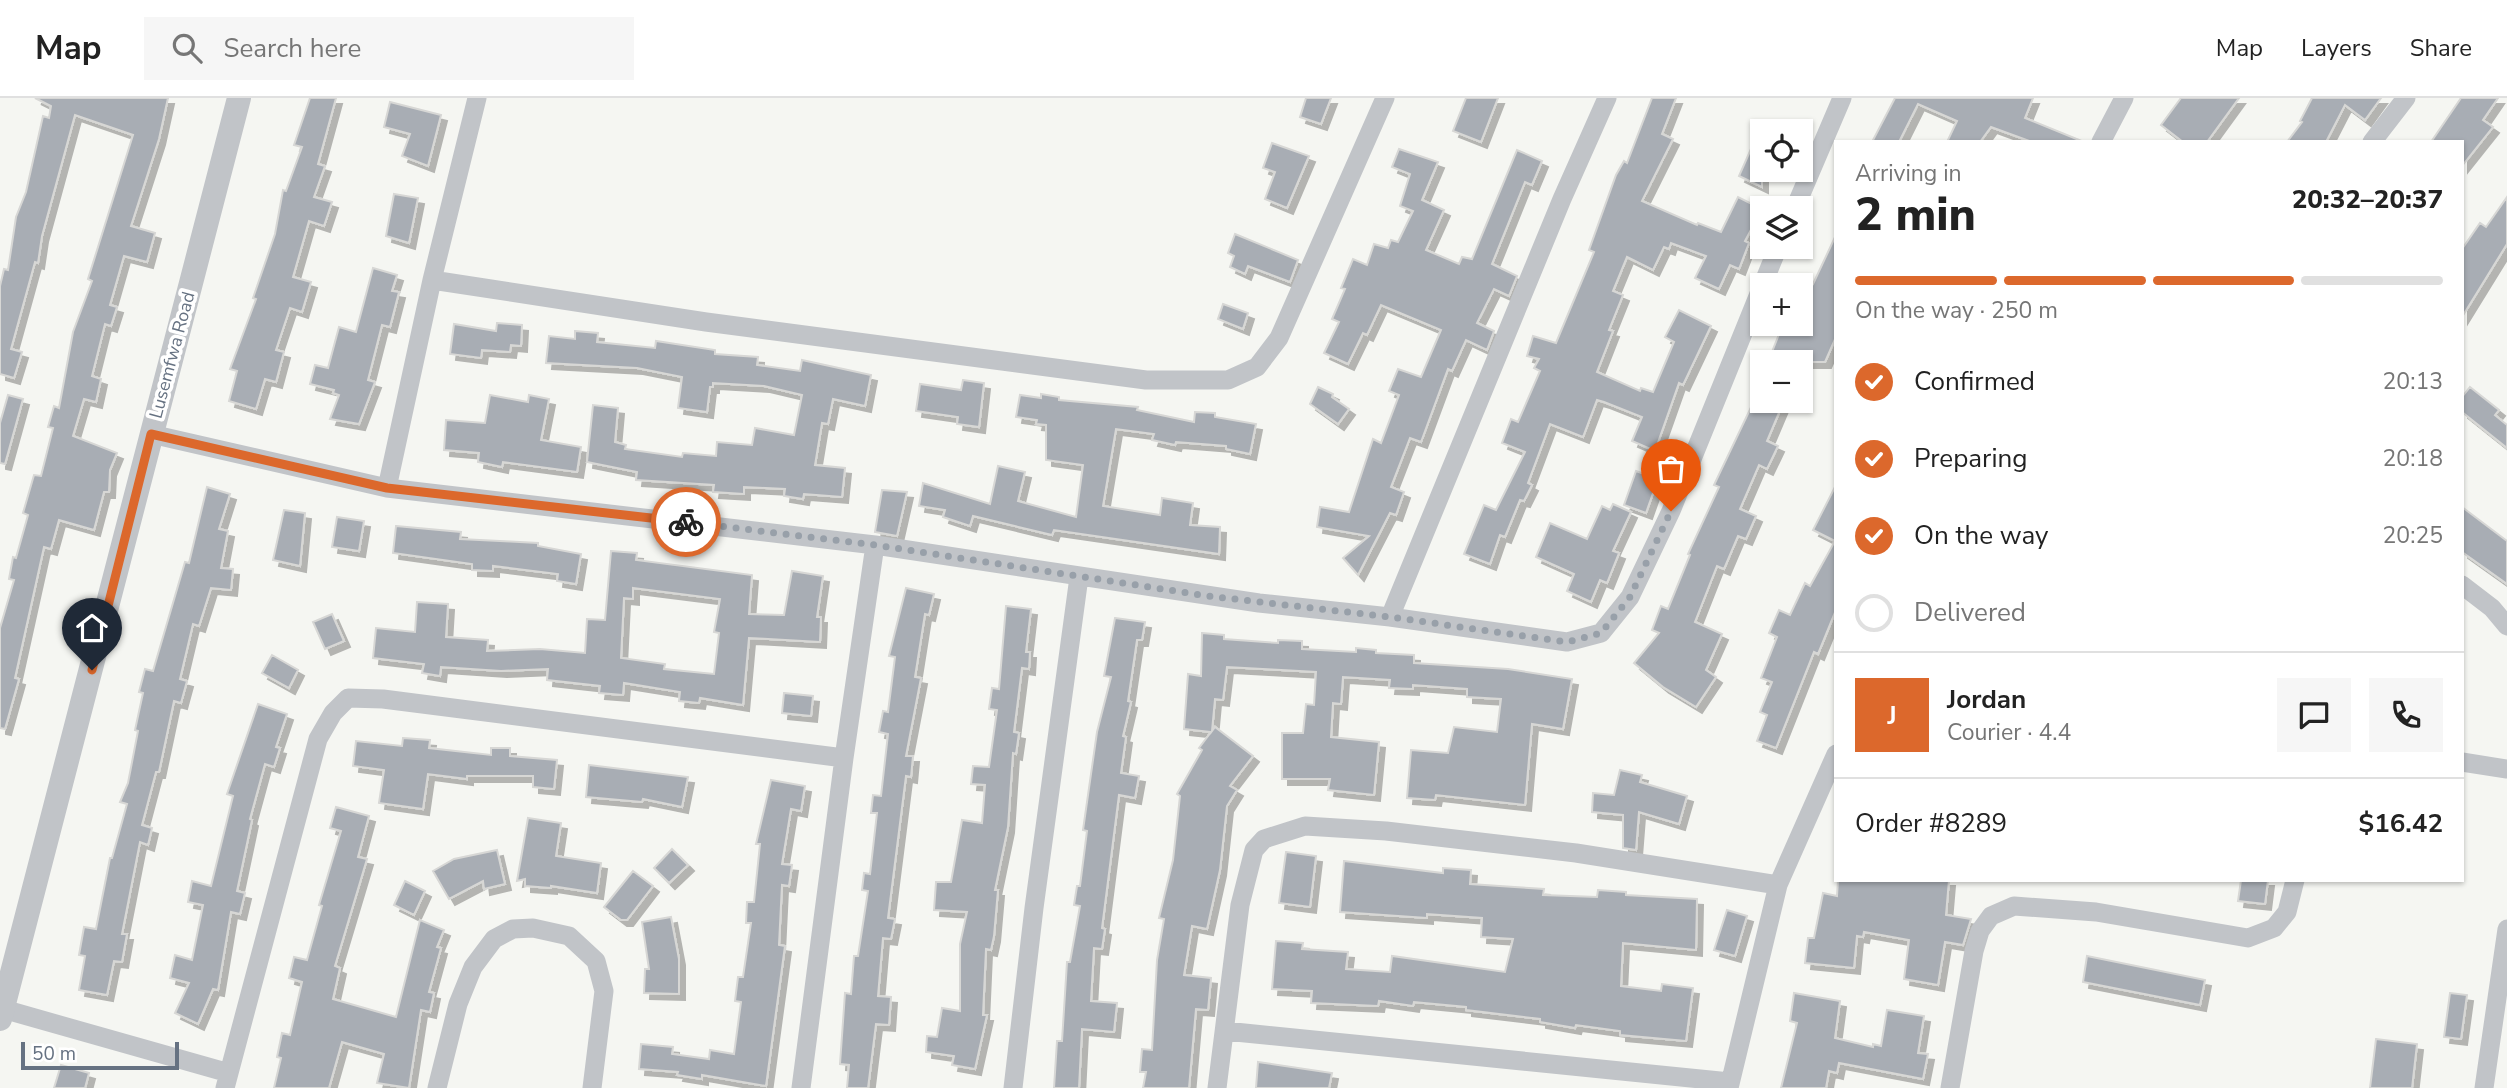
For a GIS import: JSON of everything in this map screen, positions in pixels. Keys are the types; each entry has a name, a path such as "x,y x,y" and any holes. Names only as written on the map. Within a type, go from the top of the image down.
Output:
{"street":[{"name":"Lusemfwa Road","path":"1,1014 79,723 239,98"},
{"path":"387,488 432,280 477,98"},
{"path":"432,280 706,322 1146,380 1228,380 1256,367 1279,338 1385,98"},
{"path":"1390,617 1607,98"},
{"path":"1799,196 1842,98"},
{"path":"2102,140 2124,98"},
{"path":"2374,140 2406,98"},
{"path":"151,434 387,488 875,545 1259,603 1390,617 1567,642 1601,633 1630,597 1671,511 1773,259"},
{"path":"801,1088 875,545"},
{"path":"1013,1088 1034,908 1079,577"},
{"path":"2464,587 2492,608 2507,626"},
{"path":"1,1014 227,1081 317,739 332,713 348,698 396,701 844,758"},
{"path":"1225,1031 1729,1085 1778,885 1834,759"},
{"path":"2464,762 2507,769"},
{"path":"1217,1088 1240,905 1254,850 1264,839 1305,826 1386,831 1576,853 1778,885"},
{"path":"1950,1088 1974,951 1980,931 1991,916 2014,906 2085,911 2248,938 2274,928 2287,912 2294,882"},
{"path":"437,1088 458,1004 473,967 494,939 513,929 533,928 569,936 596,961 604,991 592,1088"},
{"path":"2483,1088 2507,929"}],"building":[{"path":"35,98 168,98 159,139 131,226 155,233 147,262 124,256 110,305 117,307 111,326 105,324 92,376 101,379 96,402 84,399 73,436 117,453 110,470 109,492 104,492 94,530 59,520 51,549 44,547 15,678 19,679 5,729 0,728 0,628 14,580 9,579 13,557 16,558 28,515 23,513 34,475 41,476 53,428 48,427 54,406 59,408 73,332 92,281 88,279 133,135 75,115 42,236 38,263 35,262 11,349 22,352 14,378 0,374 0,286 4,269 8,270 16,217 26,192 43,116 49,118 51,106"},
{"path":"310,98 336,98 318,164 325,166 314,197 332,202 324,226 309,221 293,277 311,282 302,312 290,308 276,350 284,352 276,382 265,379 256,409 229,401 237,371 230,369 256,299 253,298 275,234 283,190 286,191 302,147 294,145"},
{"path":"1306,98 1331,98 1321,124 1300,117"},
{"path":"1466,98 1498,98 1481,142 1453,131"},
{"path":"1652,98 1676,98 1662,134 1673,139 1642,201 1697,225 1698,223 1721,232 1738,197 1750,203 1750,232 1745,241 1749,243 1739,269 1730,265 1719,289 1695,278 1706,256 1671,243 1669,249 1664,247 1653,270 1627,257 1613,291 1623,295 1597,372 1640,391 1641,388 1653,392 1674,342 1665,337 1679,310 1711,326 1683,385 1679,383 1655,451 1632,441 1642,417 1597,400 1583,437 1550,424 1528,483 1532,485 1524,501 1520,500 1505,537 1500,535 1490,564 1464,554 1484,505 1496,510 1525,452 1502,443 1511,419 1518,422 1540,371 1534,368 1539,359 1527,356 1533,336 1556,343 1594,252 1589,250 1616,175 1624,161 1627,163"},
{"path":"1895,98 2033,98 2025,118 2079,140 2027,140 1991,127 1981,140 1948,140 1957,121 1918,104 1900,140 1873,140"},
{"path":"2181,98 2239,98 2208,140 2180,140 2161,125"},
{"path":"2312,98 2381,98 2365,120 2345,105 2327,140 2288,140 2302,122 2300,121"},
{"path":"2461,98 2498,98 2483,120 2493,127 2464,163 2464,140 2432,140"},
{"path":"390,102 441,115 428,166 402,156 410,134 384,127"},
{"path":"1272,143 1309,156 1287,208 1265,199 1275,172 1263,168"},
{"path":"1399,149 1438,162 1422,200 1444,210 1426,250 1459,264 1462,257 1472,259 1517,150 1542,161 1532,185 1525,182 1492,264 1517,276 1509,296 1494,289 1477,323 1494,331 1487,350 1466,340 1452,371 1448,369 1421,442 1410,438 1391,487 1404,492 1396,515 1390,513 1358,575 1343,558 1369,536 1317,527 1320,507 1349,512 1373,439 1381,443 1399,395 1389,391 1398,369 1421,377 1441,330 1381,305 1367,335 1363,333 1348,364 1324,353 1339,322 1332,319 1345,289 1341,288 1353,259 1367,265 1374,244 1388,248 1391,240 1398,242 1413,211 1400,206 1410,174 1392,167"},
{"path":"1750,151 1750,181 1739,176"},
{"path":"394,194 418,198 409,243 386,236"},
{"path":"2507,197 2507,244 2464,314 2464,246 2480,223 2486,227"},
{"path":"1235,234 1298,260 1290,282 1248,266 1245,274 1230,267 1234,256 1228,253"},
{"path":"1834,239 1834,342 1825,362 1813,362 1813,350 1773,350 1778,336 1813,336 1813,284"},
{"path":"373,268 397,275 392,291 399,292 390,327 382,325 368,380 375,382 359,424 330,419 339,395 333,393 334,390 310,384 315,365 328,368 339,327 356,332"},
{"path":"1223,304 1248,313 1243,329 1218,319"},
{"path":"497,323 522,325 521,346 511,345 510,352 482,350 481,358 450,354 454,324 496,331"},
{"path":"575,331 598,333 597,342 655,348 656,341 715,350 715,354 758,357 757,365 800,371 802,360 871,375 865,406 833,399 828,424 822,423 815,465 845,468 842,497 804,494 803,499 784,496 785,489 744,487 744,494 713,492 714,485 636,480 637,472 587,462 593,405 618,408 615,442 626,445 625,449 682,457 683,453 716,456 717,442 752,445 755,428 794,435 802,395 764,386 713,383 713,387 710,387 707,412 678,408 682,377 637,368 546,363 549,336 575,339"},
{"path":"963,380 984,383 979,427 957,424 958,417 916,411 920,384 961,390"},
{"path":"1318,387 1333,394 1332,397 1349,409 1338,424 1310,404"},
{"path":"2470,387 2499,410 2495,415 2507,425 2507,448 2464,414 2464,394"},
{"path":"1041,394 1059,397 1059,400 1138,407 1137,410 1194,422 1195,412 1215,413 1215,417 1256,424 1250,454 1226,449 1226,446 1176,442 1175,445 1152,440 1154,434 1116,429 1103,506 1160,515 1162,498 1193,503 1190,525 1220,527 1219,554 1054,530 1052,535 973,516 970,526 943,517 945,510 919,506 923,483 990,504 998,466 1025,472 1018,501 1076,517 1083,465 1046,460 1046,425 1036,424 1037,420 1016,417 1020,395 1041,398"},
{"path":"8,395 23,399 5,464 0,463 0,423"},
{"path":"490,395 528,402 529,395 549,399 541,440 581,447 577,472 503,462 502,467 478,462 479,453 444,450 446,420 485,423"},
{"path":"1750,409 1750,413 1779,413 1767,441 1778,446 1767,469 1759,465 1740,509 1756,516 1746,539 1738,536 1724,569 1717,566 1695,622 1722,634 1706,670 1716,677 1696,707 1663,687 1634,663 1659,633 1652,630 1661,606 1668,609 1690,555 1688,554 1719,487 1714,485"},
{"path":"1636,471 1658,479 1646,513 1624,505"},
{"path":"207,487 230,494 219,529 228,531 221,568 233,569 231,590 211,588 199,626 193,624 180,679 187,681 181,703 174,701 159,772 156,772 142,825 152,828 148,845 140,842 122,934 127,934 122,962 114,961 107,995 79,990 85,956 79,955 84,927 96,929 110,858 127,804 120,802 128,783 138,731 135,730 143,693 139,692 145,669 153,671 185,562 189,563"},
{"path":"1834,489 1834,540 1813,530"},
{"path":"882,490 907,492 897,536 875,532"},
{"path":"1613,504 1631,512 1613,551 1619,553 1607,583 1600,580 1591,602 1567,591 1574,574 1536,557 1550,523 1587,539 1602,506 1610,510"},
{"path":"2464,509 2507,541 2507,584 2464,553"},
{"path":"284,510 305,513 300,566 273,560"},
{"path":"337,517 364,521 359,551 332,547"},
{"path":"396,526 461,532 460,539 538,543 538,546 581,554 576,584 557,581 558,574 493,566 493,571 472,570 472,564 393,553"},
{"path":"1834,543 1834,615 1818,654 1814,652 1776,748 1757,741 1767,715 1760,712 1772,682 1761,678 1777,637 1769,633 1779,610 1790,615 1805,583 1810,586"},
{"path":"611,551 637,553 636,560 752,575 749,614 784,615 792,571 823,576 817,617 821,617 820,642 749,638 743,705 700,698 699,703 679,701 680,692 624,683 623,695 599,693 600,686 547,680 548,669 501,671 441,667 440,676 422,673 424,664 373,658 376,628 415,632 417,602 448,604 446,637 488,640 487,651 540,649 585,653 587,619 605,620","holes":["633,588 720,599 714,632 719,633 714,674 664,669 665,664 621,658 624,598 633,599"]},
{"path":"906,588 934,594 929,615 925,614 915,677 921,678 906,756 913,756 911,777 906,776 888,918 895,919 891,939 883,938 878,996 891,997 889,1025 876,1024 868,1088 847,1088 849,1065 840,1064 845,993 851,994 854,956 858,956 868,891 862,890 864,873 870,874 877,813 871,813 873,795 881,796 888,734 879,732 883,711 888,712 895,657 889,656"},
{"path":"1006,606 1031,609 1026,652 1030,652 1029,669 1022,668 1014,732 1019,733 1016,754 1013,753 1008,827 995,890 998,890 994,936 991,950 986,949 983,1015 987,1015 975,1069 952,1065 954,1056 926,1052 927,1036 937,1037 942,1008 960,1011 960,944 967,912 934,910 936,882 951,882 962,820 982,823 985,785 971,784 973,766 989,767 997,710 989,709 992,688 999,689"},
{"path":"332,614 344,641 325,649 313,622"},
{"path":"1115,618 1145,622 1142,640 1137,640 1128,701 1131,702 1123,736 1126,737 1121,773 1139,776 1135,798 1119,795 1102,928 1105,929 1102,949 1094,948 1091,1001 1117,1003 1114,1032 1082,1029 1079,1088 1054,1088 1057,1041 1062,1041 1067,962 1070,962 1080,906 1074,905 1077,886 1080,886 1087,831 1083,830 1097,732 1111,677 1104,676"},
{"path":"1202,633 1224,635 1224,639 1278,643 1278,640 1302,641 1302,649 1356,652 1356,648 1376,650 1376,653 1414,655 1414,663 1508,669 1572,679 1563,729 1532,724 1525,805 1436,795 1435,800 1407,798 1411,750 1448,753 1454,727 1497,732 1501,699 1467,697 1467,689 1413,685 1413,689 1389,688 1390,680 1343,677 1341,704 1333,703 1331,737 1379,742 1374,795 1328,790 1330,779 1282,779 1282,733 1303,733 1306,704 1314,705 1316,672 1227,667 1223,700 1215,699 1212,731 1215,727 1253,756 1230,786 1237,790 1227,806 1220,870 1207,929 1192,926 1184,975 1211,978 1208,1010 1196,1009 1189,1088 1143,1088 1146,1072 1140,1072 1142,1049 1152,1050 1157,960 1164,919 1159,918 1173,860 1180,796 1177,794 1202,750 1199,748 1211,732 1184,729 1188,674 1201,676"},
{"path":"272,655 298,670 289,688 262,673"},
{"path":"784,693 813,696 811,716 782,713"},
{"path":"258,704 287,714 276,747 280,748 274,767 265,764 250,819 252,820 237,891 245,893 240,914 231,912 218,990 213,989 198,1024 175,1013 189,983 170,978 175,955 192,960 203,905 188,902 192,881 211,886 233,796 227,794"},
{"path":"403,738 430,740 429,748 491,755 491,748 510,748 510,756 557,760 554,789 533,787 533,776 467,776 467,779 428,774 423,809 379,803 384,770 353,766 356,741 402,746"},
{"path":"589,765 688,777 682,807 643,799 642,802 586,797"},
{"path":"1620,770 1642,775 1640,782 1687,796 1679,824 1639,812 1636,850 1623,848 1623,815 1592,812 1593,793 1614,795"},
{"path":"771,780 805,786 801,811 791,809 782,864 792,865 789,886 782,885 779,945 785,946 766,1086 702,1075 702,1079 677,1075 678,1072 639,1069 641,1044 673,1047 672,1054 709,1059 710,1050 734,1054 741,1002 735,1001 738,977 743,977 751,923 746,923 747,902 754,902 760,844 756,844"},
{"path":"336,807 369,816 358,857 367,859 335,966 340,968 333,999 396,1017 420,920 444,930 437,947 441,948 429,992 434,993 430,1012 421,1010 409,1088 377,1083 384,1054 342,1042 329,1088 274,1088 281,1058 277,1057 282,1033 290,1035 302,982 289,978 294,957 307,960 322,906 319,905 341,831 330,828"},
{"path":"528,818 561,823 556,856 601,863 597,893 551,886 525,886 525,879 517,881"},
{"path":"672,849 688,865 669,883 654,868"},
{"path":"497,850 505,884 484,889 483,881 449,899 433,871 454,859"},
{"path":"1286,852 1316,856 1310,907 1279,903"},
{"path":"1344,861 1443,873 1443,868 1471,870 1470,884 1544,889 1543,895 1597,897 1598,890 1626,892 1626,895 1697,899 1696,950 1623,943 1621,986 1661,991 1662,984 1693,988 1686,1041 1620,1035 1620,1031 1576,1025 1575,1028 1540,1022 1540,1019 1466,1010 1466,1007 1414,1002 1413,1006 1379,1001 1378,1006 1311,1003 1312,991 1272,989 1276,941 1303,943 1302,949 1348,952 1346,969 1390,972 1392,956 1505,972 1513,939 1481,937 1482,918 1427,914 1427,918 1340,912"},
{"path":"633,871 653,886 627,920 621,920 604,907"},
{"path":"405,881 425,891 414,915 394,905"},
{"path":"1838,882 1949,882 1946,915 1971,919 1963,945 1945,942 1938,985 1904,979 1909,940 1864,932 1863,937 1857,936 1854,968 1805,963 1808,938 1814,938 1823,893 1837,896"},
{"path":"2241,882 2268,882 2265,904 2238,901"},
{"path":"1727,910 1747,916 1735,956 1714,950"},
{"path":"671,917 679,959 679,994 644,993 645,969 649,969 642,922"},
{"path":"2087,956 2205,980 2200,1005 2083,982"},
{"path":"1794,993 1840,1001 1835,1038 1873,1047 1873,1044 1881,1046 1887,1010 1924,1016 1918,1053 1928,1054 1923,1079 1839,1063 1837,1073 1829,1071 1826,1088 1781,1088 1797,1023 1790,1021"},
{"path":"2450,993 2467,995 2461,1039 2444,1037"},
{"path":"2376,1039 2417,1044 2412,1088 2370,1088"},
{"path":"1258,1062 1332,1073 1329,1088 1256,1088"},
{"path":"61,1065 89,1073 85,1088 54,1088"}],"way so far":[{"path":"686,522 875,545 1259,603 1390,617 1567,642 1601,633 1630,597 1671,511"}],"route":[{"path":"92,670 151,434 258,461 387,488 686,522"}]}
